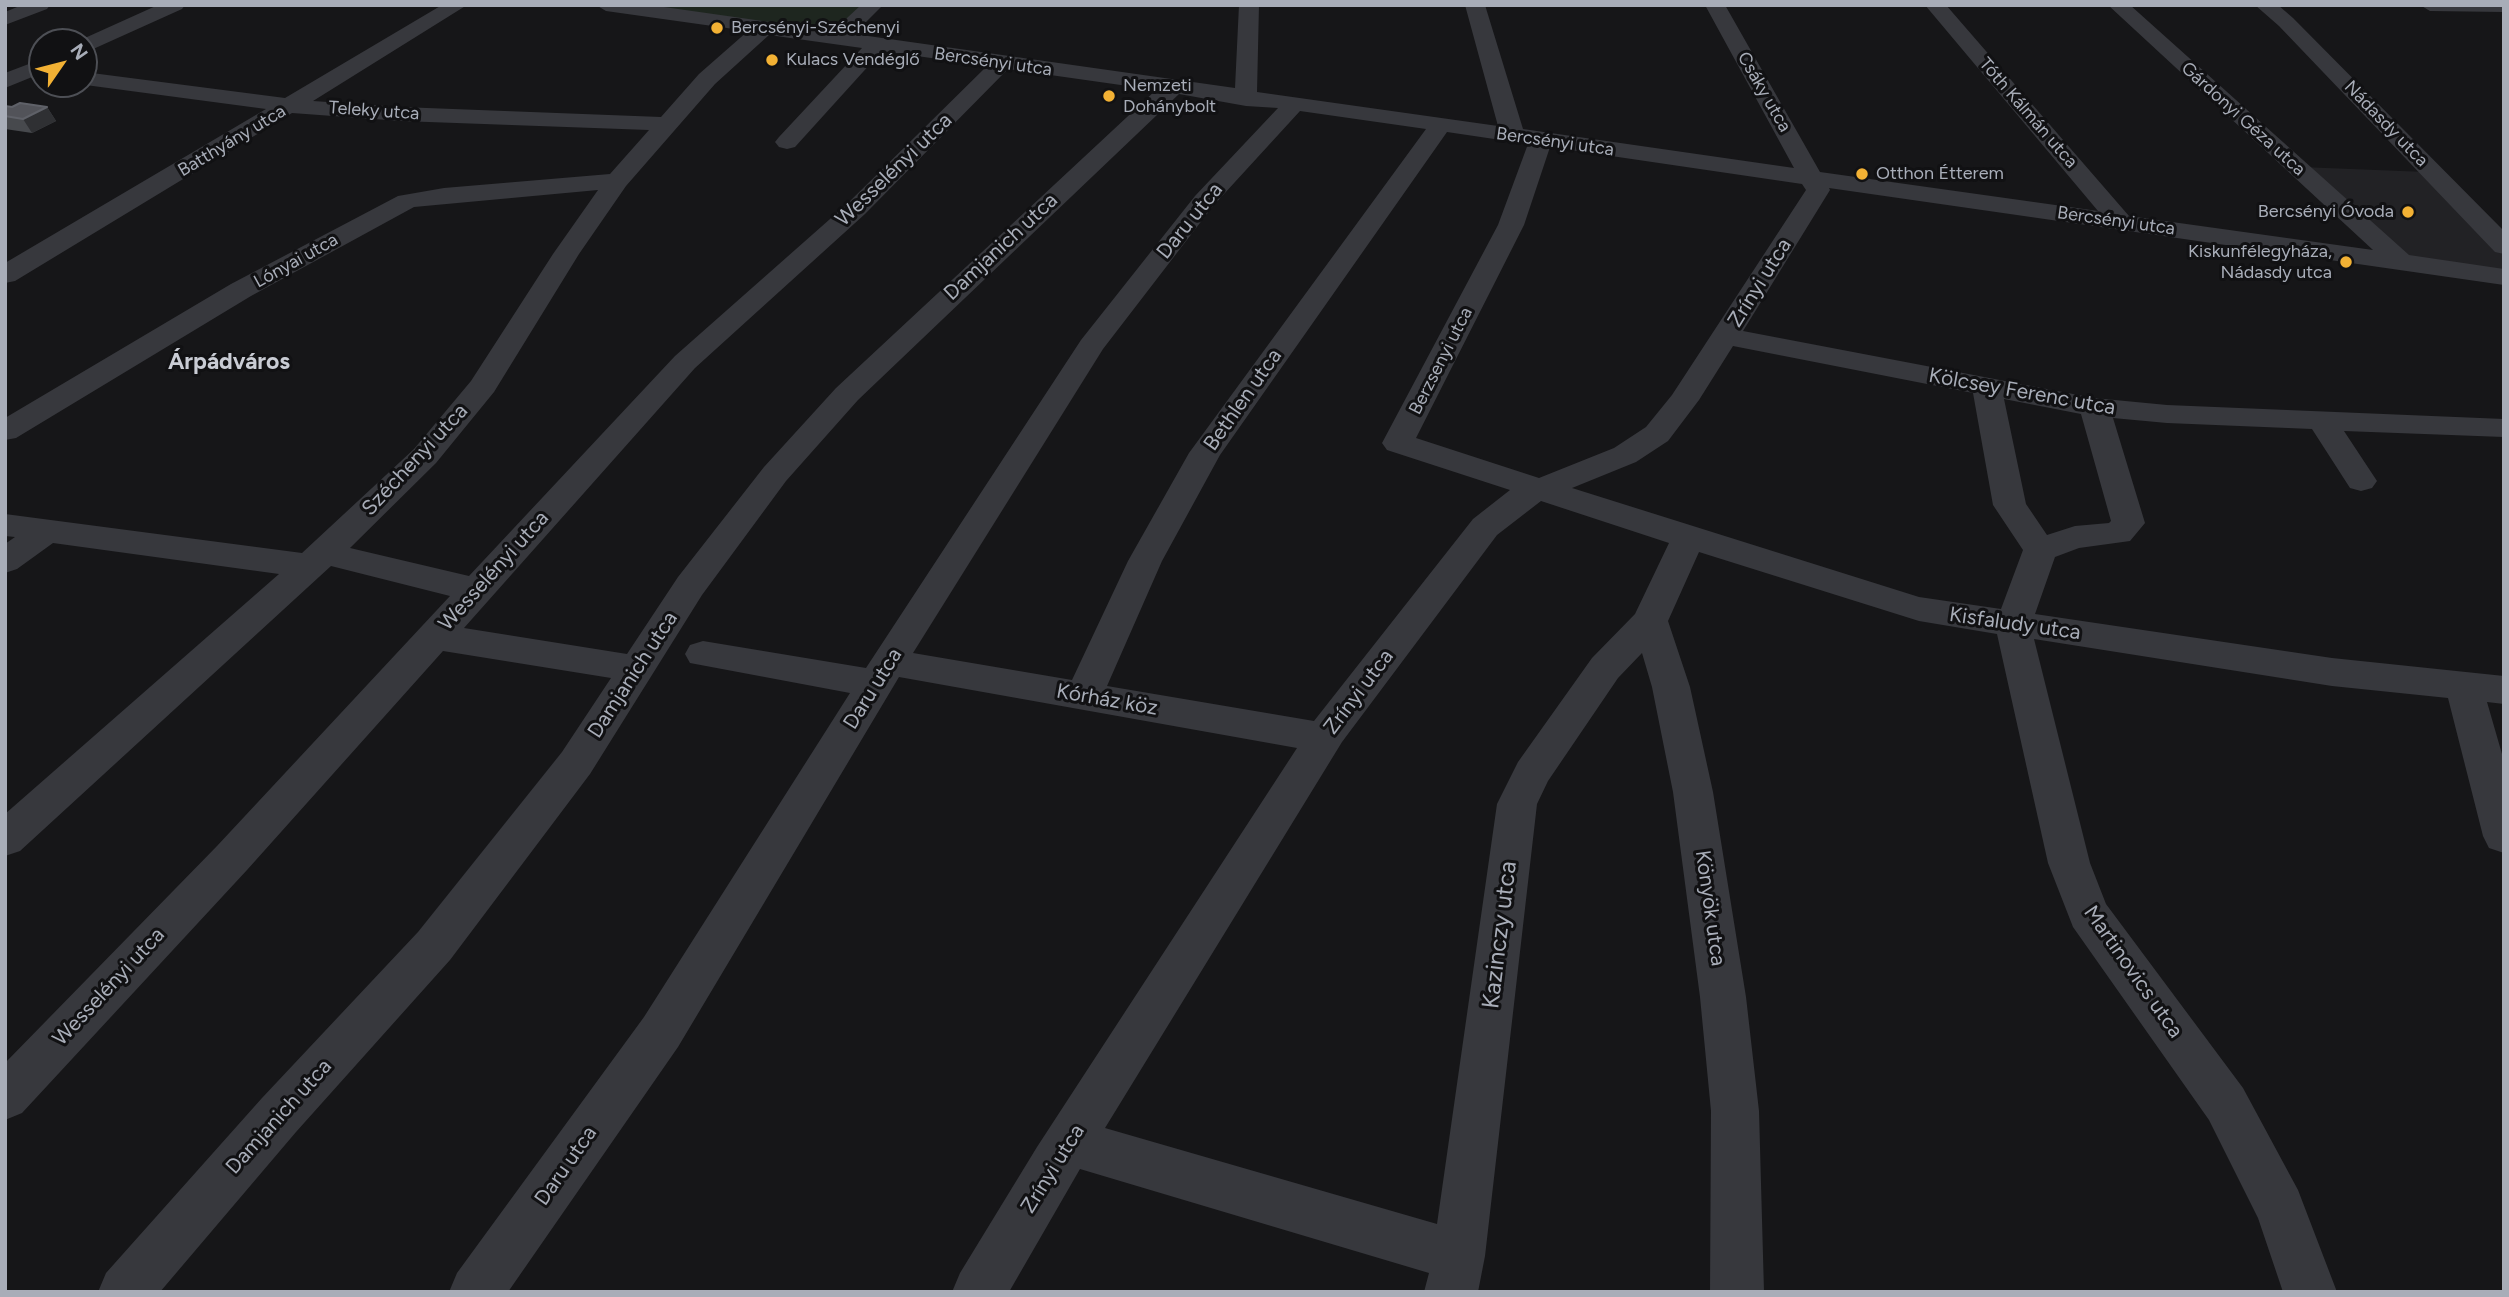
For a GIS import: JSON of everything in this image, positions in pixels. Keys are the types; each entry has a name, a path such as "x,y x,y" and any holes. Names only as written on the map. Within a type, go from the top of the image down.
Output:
{"street":[{"path":"5,19 40,5"},
{"path":"98,40 175,5"},
{"name":"Batthyány utca","path":"5,275 457,5"},
{"name":"Bercsényi utca","path":"606,5 1293,106 2504,277"},
{"path":"837,39 873,5"},
{"path":"1247,99 1249,5"},
{"path":"1475,5 1513,136"},
{"name":"Csáky utca","path":"1715,5 1813,178"},
{"name":"Tóth Kálmán utca","path":"1935,5 2121,222"},
{"name":"Gárdonyi Géza utca","path":"2118,5 2400,261"},
{"name":"Nádasdy utca","path":"2265,5 2301,36 2504,246"},
{"path":"2430,5 2504,6"},
{"name":"Széchenyi utca","path":"5,839 317,560 425,456 483,386 566,254 617,181 707,79 764,29"},
{"path":"787,142 876,45"},
{"name":"Wesselényi utca","path":"5,1097 232,858 685,362 856,209 1002,63"},
{"path":"5,81 28,70"},
{"name":"Teleky utca","path":"98,81 290,106 401,114 666,124"},
{"name":"Damjanich utca","path":"125,1292 279,1115 434,946 576,763 690,586 775,474 847,394 1172,88"},
{"name":"Daru utca","path":"476,1292 661,1032 883,673 1091,346 1204,201 1293,106"},
{"name":"Bethlen utca","path":"1083,696 1145,561 1205,453 1440,126"},
{"name":"Berzsenyi utca","path":"1541,140 1511,225 1398,443 1542,488"},
{"name":"Zrínyi utca","path":"979,1292 1069,1142 1324,738 1485,527 1525,495 1625,455 1657,434 1685,400 1818,190 1813,178"},
{"name":"Lónyai utca","path":"5,431 242,290 407,201 444,195 617,181"},
{"name":"Kölcsey Ferenc utca","path":"1726,336 2094,407 2167,414 2321,420 2499,432"},
{"path":"1987,387 2010,505 2040,550"},
{"path":"2013,625 2040,550 2075,537 2118,533 2129,523 2094,407"},
{"path":"2321,420 2361,481"},
{"name":"Kisfaludy utca","path":"1542,488 1919,610 2332,672 2504,690"},
{"path":"5,524 317,560 476,590"},
{"path":"5,561 48,530"},
{"path":"1650,621 1689,537"},
{"name":"Kazinczy utca","path":"1455,1274 1517,804 1532,774 1605,668 1650,621"},
{"name":"Könyök utca","path":"1650,621 1671,687 1693,792 1723,997 1735,1111 1737,1292"},
{"name":"Martinovics utca","path":"2013,625 2069,863 2088,914 2225,1104 2280,1208 2310,1292"},
{"path":"435,636 636,669"},
{"name":"Kórház köz","path":"703,654 1083,696 1324,738"},
{"path":"2464,687 2504,836"},
{"path":"1069,1142 1455,1274"}],"shaded area":[{"path":"606,5 836,6 873,5 837,39"},
{"name":"Bercsényi Óvoda","path":"2301,167 2426,172 2504,251 2504,275 2403,260"}],"building":[{"path":"20,103 47,107 23,119 5,116 5,106 12,107"}],"place":[{"name":"Bercsényi-Széchenyi","path":"717,28"},
{"name":"Kulacs Vendéglő","path":"772,60"},
{"name":"Nemzeti Dohánybolt","path":"1109,96"},
{"name":"Otthon Étterem","path":"1862,174"},
{"name":"Bercsényi Óvoda","path":"2408,212"},
{"name":"Kiskunfélegyháza, Nádasdy utca","path":"2346,262"}],"district":[{"name":"Árpádváros","path":"229,362"}]}
